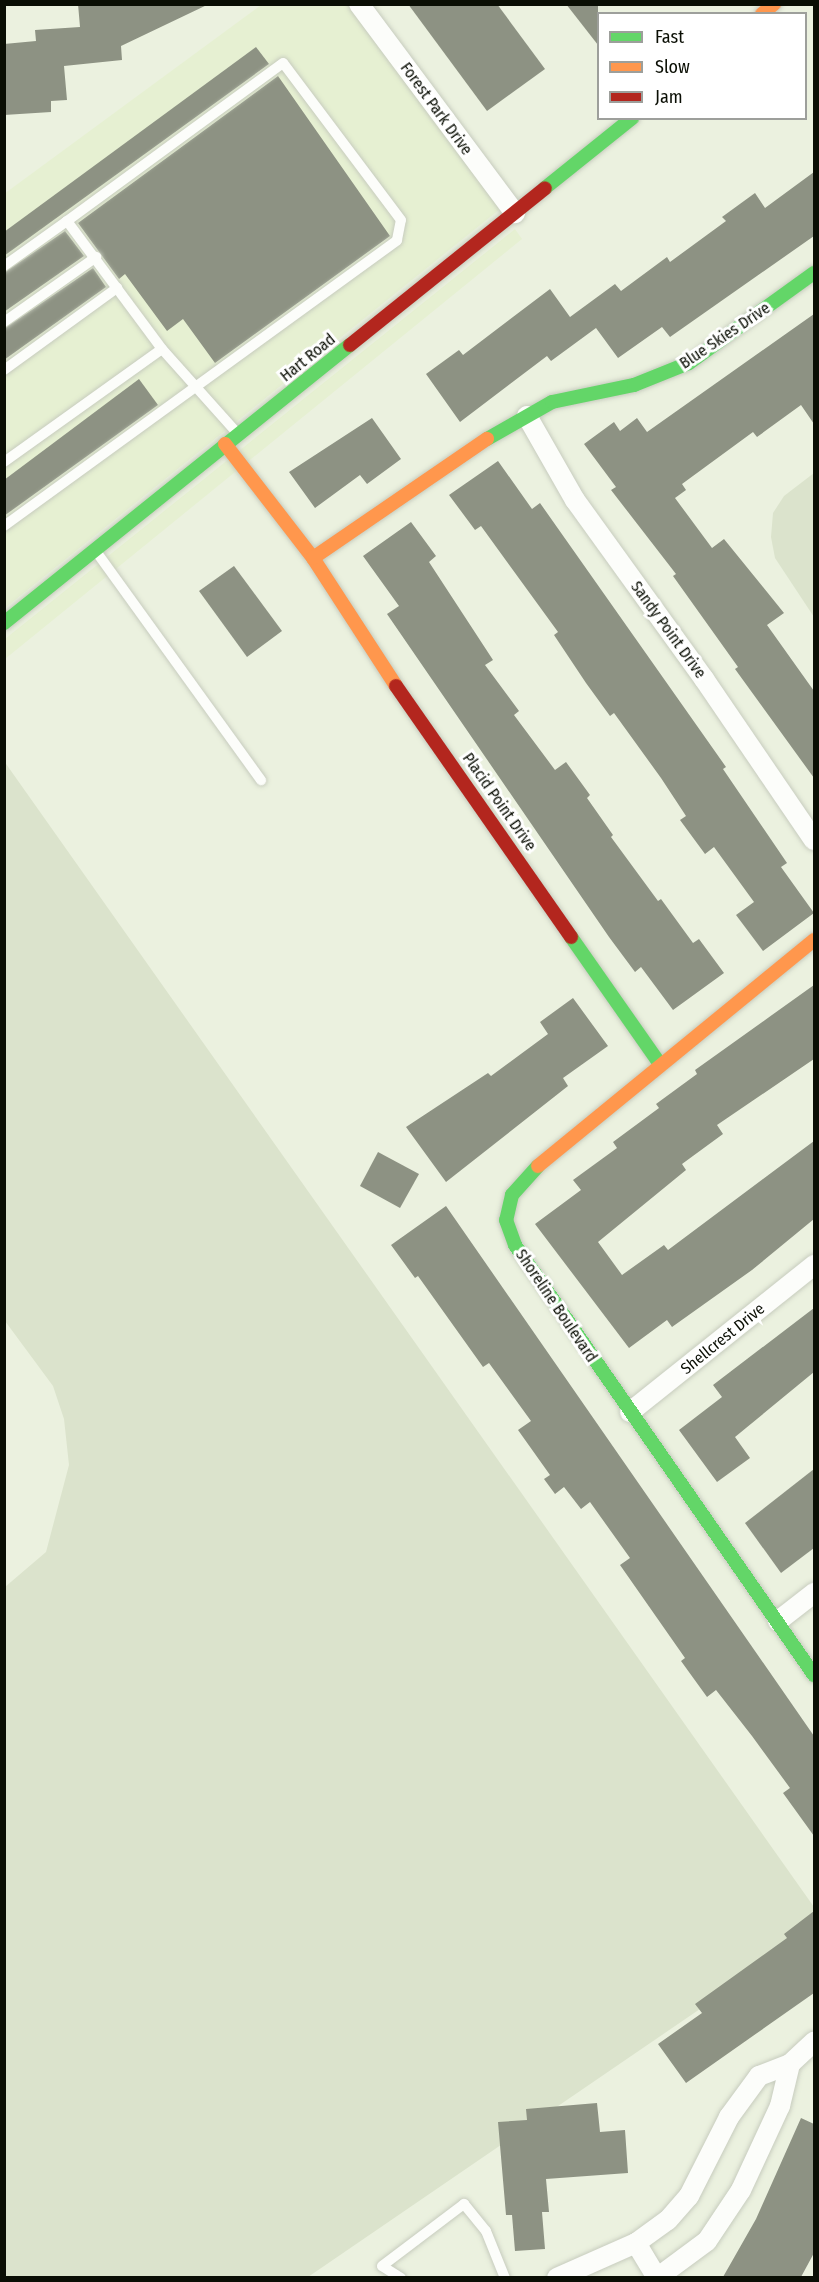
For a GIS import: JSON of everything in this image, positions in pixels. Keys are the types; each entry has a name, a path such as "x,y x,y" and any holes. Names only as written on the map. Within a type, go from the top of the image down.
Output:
{"street":[{"name":"Forest Park Drive","path":"359,4 514,213"},
{"name":"Hart Road","path":"4,623 630,120"},
{"name":"Blue Skies Drive","path":"527,416 552,402 634,385 689,363 814,273"},
{"path":"313,558 527,416"},
{"name":"Sandy Point Drive","path":"527,416 575,500 704,679 814,840"},
{"name":"Placid Point Drive","path":"225,444 313,558 366,643 660,1064"},
{"name":"Shoreline Boulevard","path":"814,940 538,1166 512,1195 506,1220 515,1245 814,1675"},
{"name":"Shellcrest Drive","path":"630,1412 814,1264"},
{"path":"778,1621 814,1593"},
{"path":"557,2277 636,2243 668,2220 689,2196 729,2117 759,2076 790,2064 814,2042"},
{"path":"636,2243 657,2277 707,2241 741,2190 780,2106 790,2064"}],"lane":[{"path":"4,266 273,66 283,63 290,68 401,220 397,240 195,384 4,526"},
{"path":"67,221 96,256 162,349 238,434"},
{"path":"4,322 96,256"},
{"path":"4,370 117,288"},
{"path":"4,462 162,349"},
{"path":"95,550 261,780"},
{"path":"401,2277 382,2266 464,2204 486,2231 506,2277"}],"shaded area":[{"path":"353,4 500,209 5,608 4,194 261,5"},
{"path":"515,229 522,239 5,659 5,639"},
{"path":"814,473 814,617 775,558 771,537 773,513 784,496"},
{"path":"4,761 814,1907 814,1931 308,2277 5,2277 5,1587 46,1552 69,1465 64,1419 53,1386 5,1321"}],"building":[{"path":"78,4 209,4 121,46 122,60 64,66 67,100 51,101 51,112 4,115 4,44 36,41 35,30 80,27"},
{"path":"408,4 497,4 545,69 487,111"},
{"path":"566,4 598,4 597,44"},
{"path":"256,47 269,64 4,256 4,232"},
{"path":"278,76 390,236 215,363 183,319 167,331 125,274 119,279 78,223"},
{"path":"814,172 814,236 670,337 662,327 618,358 596,328 551,361 547,356 460,422 426,374 459,350 463,355 550,289 570,317 615,284 621,291 667,257 670,262 726,221 722,217 755,193 765,208"},
{"path":"65,231 84,256 4,312 4,273"},
{"path":"93,268 106,287 4,360 4,329"},
{"path":"814,314 814,424 801,405 757,437 753,432 682,484 686,490 675,498 712,548 724,539 784,613 767,625 814,691 814,778 735,669 738,667 673,576 676,574 611,490 616,487 584,444 614,422 620,431 637,418 647,432"},
{"path":"139,379 158,405 4,516 4,480"},
{"path":"372,418 401,459 367,484 360,475 315,508 289,472"},
{"path":"498,461 532,509 540,503 726,767 723,769 787,863 781,867 814,913 763,951 736,915 754,902 714,847 705,854 680,820 686,816 661,778 614,713 610,716 586,683 554,635 558,632 481,526 475,530 449,495"},
{"path":"411,522 436,556 429,562 493,660 485,665 519,711 514,715 555,770 566,762 590,795 587,798 613,835 611,837 658,901 661,899 693,943 699,939 724,973 673,1010 641,967 635,972 609,937 387,614 399,606 363,556"},
{"path":"234,566 282,631 247,657 199,591"},
{"path":"814,985 814,1059 717,1125 723,1134 682,1164 686,1170 598,1242 622,1275 664,1245 668,1250 814,1141 814,1219 752,1270 672,1327 667,1320 629,1348 535,1224 581,1190 573,1180 617,1148 613,1142 659,1108 656,1104 697,1074 695,1070"},
{"path":"573,998 608,1046 563,1078 568,1086 446,1182 406,1127 488,1073 491,1076 548,1034 540,1022"},
{"path":"378,1152 419,1174 400,1208 360,1186"},
{"path":"446,1206 814,1736 814,1836 783,1793 790,1788 752,1736 716,1690 707,1697 681,1661 685,1658 620,1565 630,1558 590,1502 581,1509 564,1487 555,1494 544,1479 550,1475 518,1430 531,1421 489,1363 483,1367 418,1276 415,1278 391,1245"},
{"path":"814,1308 814,1372 735,1437 750,1458 717,1482 679,1430 722,1397 713,1385"},
{"path":"814,1469 814,1548 781,1573 745,1523"},
{"path":"814,1911 814,1993 686,2083 658,2044 702,2013 695,2004 787,1938 784,1934"},
{"path":"597,2103 600,2132 625,2130 628,2173 546,2179 549,2212 542,2212 545,2249 515,2251 512,2215 506,2215 498,2122 527,2120 526,2109"},
{"path":"801,2118 814,2124 814,2253 801,2277 723,2277 756,2219"}],"traffic: fast":[{"path":"545,188 630,120"},
{"path":"487,439 552,402 634,385 689,363 814,273"},
{"path":"4,623 350,345"},
{"path":"571,937 660,1064"},
{"path":"538,1166 512,1195 506,1220 515,1245 814,1675"}],"traffic: slow":[{"path":"764,12 774,4"},
{"path":"313,558 487,439"},
{"path":"225,444 313,558 396,686"},
{"path":"538,1166 814,940"}],"traffic: jam":[{"path":"350,345 545,188"},
{"path":"396,686 571,937"}]}
